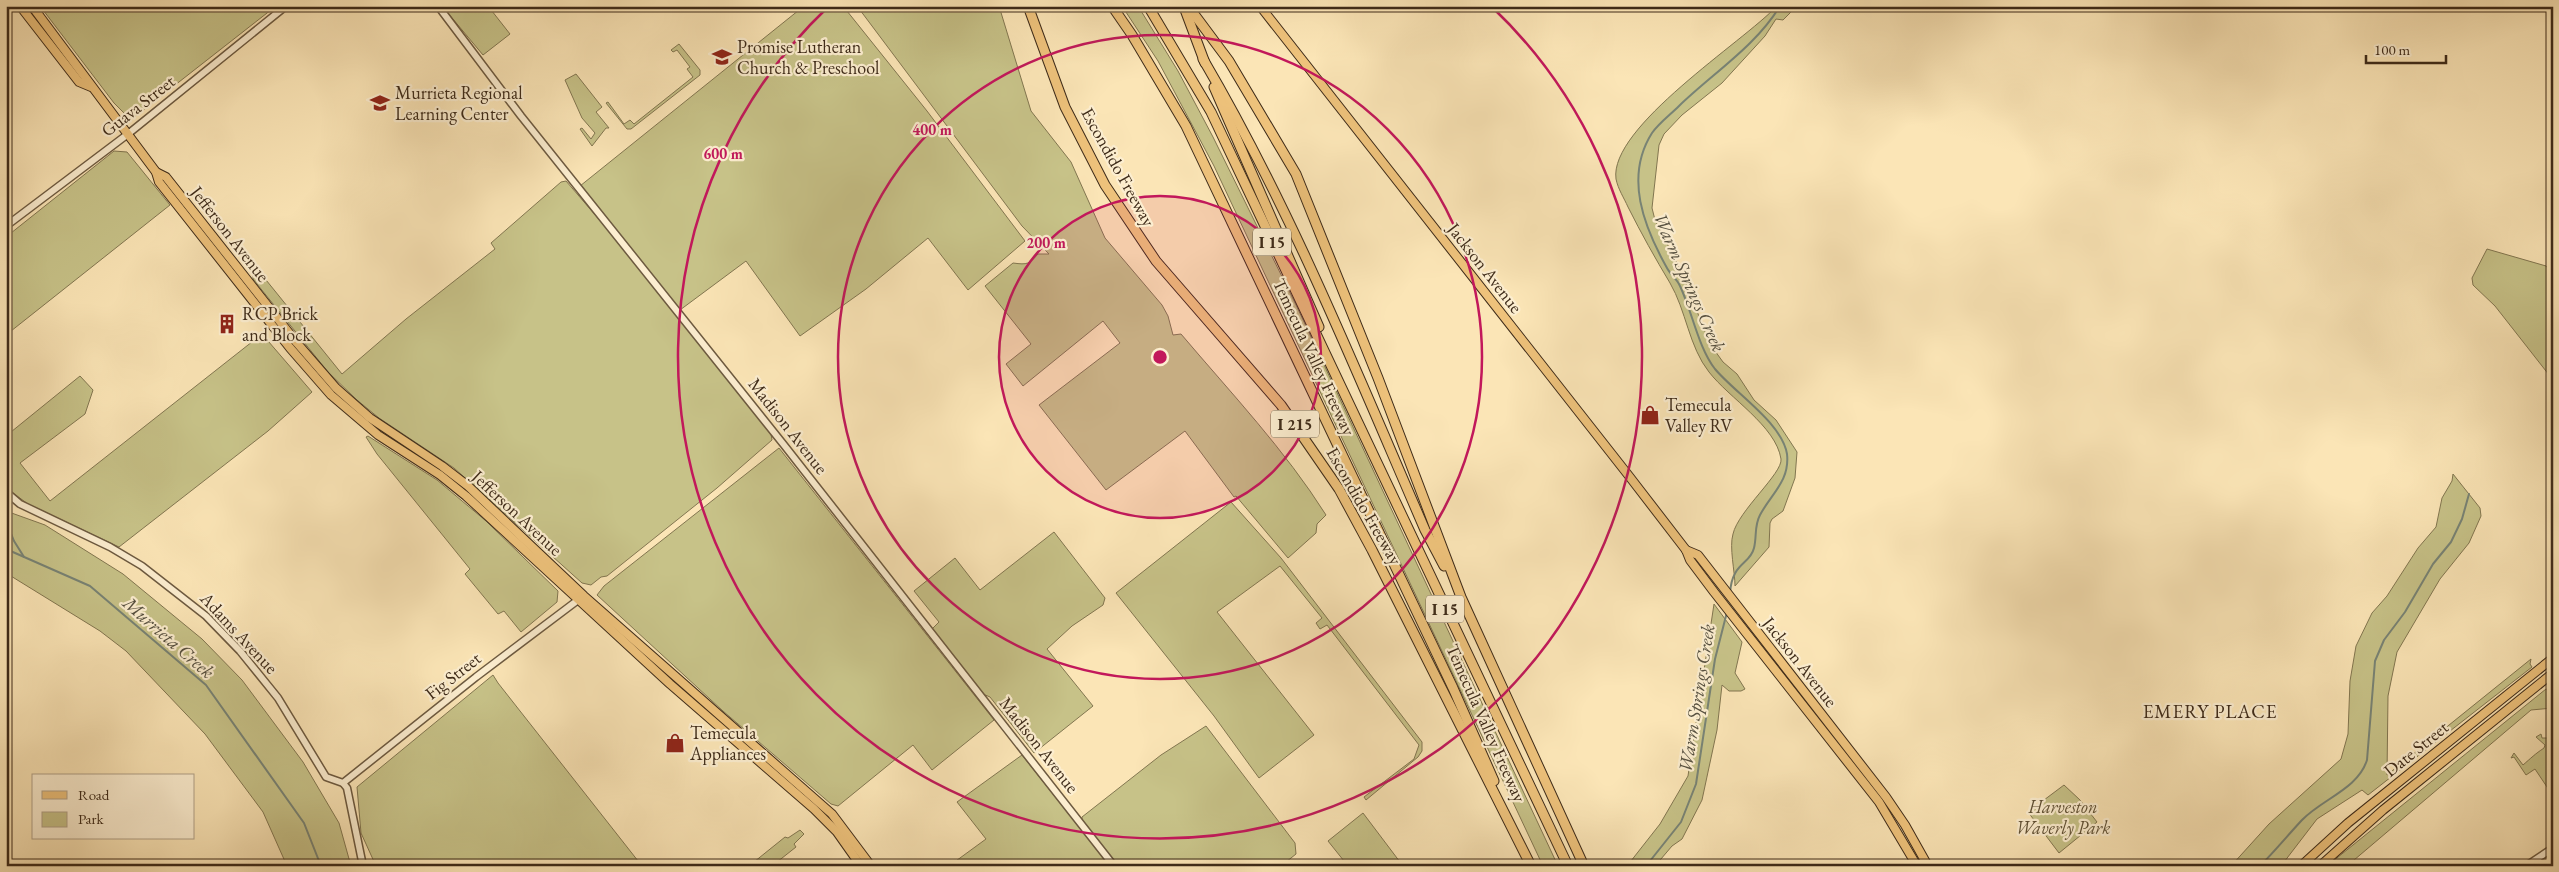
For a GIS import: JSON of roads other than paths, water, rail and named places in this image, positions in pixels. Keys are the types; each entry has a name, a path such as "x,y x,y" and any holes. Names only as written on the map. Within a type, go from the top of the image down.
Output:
{"highway":[{"name":"Escondido Freeway","path":"1028,6 1065,107 1105,185 1139,239 1294,422 1339,489 1372,550 1532,866"},
{"name":"Temecula Valley Freeway","path":"1112,6 1132,35 1186,126 1453,688 1532,866"},
{"name":"Temecula Valley Freeway","path":"1148,6 1211,112 1347,400"},
{"path":"1186,6 1203,58 1304,289 1347,400"},
{"path":"1186,6 1229,62 1296,174 1378,378 1461,597"},
{"path":"1203,58 1236,115 1277,194 1425,530 1461,597 1582,862"},
{"name":"Escondido Freeway","path":"1347,400 1568,866"}],"main road":[{"name":"Jefferson Avenue","path":"20,6 79,82 91,87"},
{"name":"Jefferson Avenue","path":"32,6 86,75 91,87 156,172 166,177 291,335 336,388 370,418 442,466 468,486 581,598 698,709 814,809 837,832 861,866"},
{"name":"Jackson Avenue","path":"1260,6 1686,550 1690,560 1714,592 1879,802 1917,866"},
{"name":"Jackson Avenue","path":"1686,550 1698,555 1886,797 1905,825 1928,866"},
{"name":"Jefferson Avenue","path":"581,598 738,731 832,814 871,866"},
{"name":"Date Street","path":"2301,866 2348,823 2551,661"},
{"name":"Date Street","path":"2320,866 2390,804 2552,675"},
{"path":"698,709 705,710 718,721 738,731"},
{"path":"1823,731 1830,725"}],"street":[{"name":"Guava Street","path":"6,226 128,134 286,6"},
{"name":"Madison Avenue","path":"438,6 527,122 782,442 1114,866"},
{"name":"Adams Avenue","path":"6,492 20,504 110,547 142,566 206,616 240,651 278,698 326,777 342,783"},
{"name":"Fig Street","path":"342,783 476,677 581,598"},
{"path":"2551,661 2552,675"},
{"path":"342,783 350,799 355,836 363,866"},
{"path":"2526,866 2553,848"}],"waterway":[{"name":"Warm Springs Creek","path":"1730,593 1734,575 1752,554 1760,515 1783,480 1786,472 1787,454 1783,442 1767,420 1715,369 1709,360 1680,286 1668,270 1651,236 1640,202 1639,167 1652,133 1661,122 1746,47 1770,21 1780,6"},
{"path":"2260,866 2302,820 2348,786 2362,770 2367,760 2375,661 2384,640 2405,612 2433,564 2451,542 2462,519 2469,494"},
{"path":"6,521 14,541 24,557"},
{"name":"Murrieta Creek","path":"6,549 90,586 206,685 304,823 321,866"},
{"name":"Warm Springs Creek","path":"1646,866 1681,822 1696,784 1715,659 1727,612"}],"place":[{"name":"Promise Lutheran Church & Preschool","path":"722,57"},
{"name":"Murrieta Regional Learning Center","path":"380,103"},
{"name":"RCP Brick and Block","path":"227,324"},
{"name":"Temecula Valley RV","path":"1650,415"},
{"name":"Temecula Appliances","path":"675,743"}],"district":[{"name":"EMERY PLACE","path":"2210,711"}],"park label":[{"name":"Harveston Waverly Park","path":"2063,818"}]}
